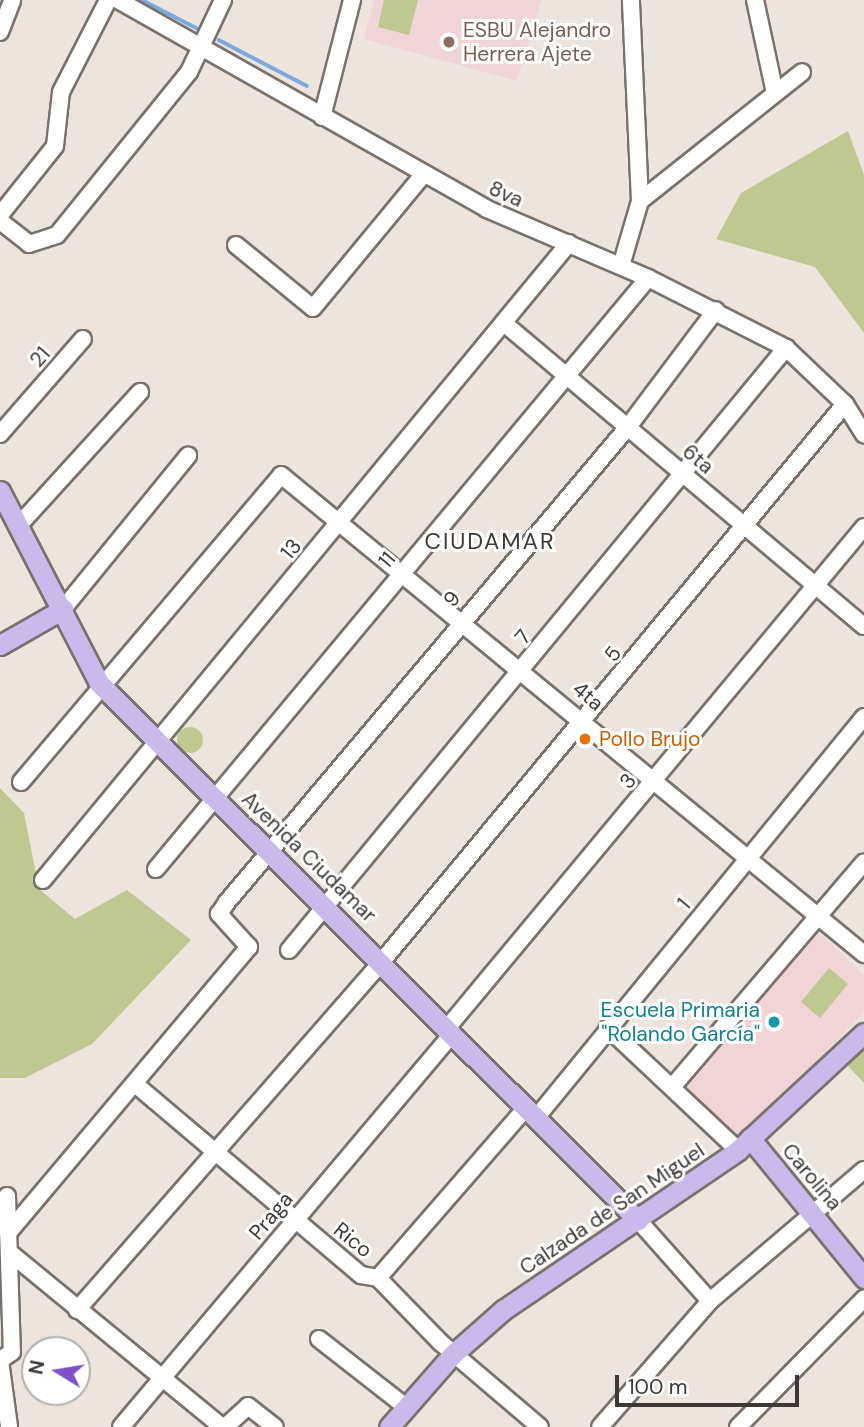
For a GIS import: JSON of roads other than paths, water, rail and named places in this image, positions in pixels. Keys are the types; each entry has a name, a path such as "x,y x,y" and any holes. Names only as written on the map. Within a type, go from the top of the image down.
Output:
{"main road":[{"name":"Avenida Ciudamar","path":"0,491 99,683 383,960 638,1220"},
{"path":"0,645 62,609"},
{"name":"Calzada de San Miguel","path":"389,1427 453,1354 503,1310 638,1220 744,1144 864,1033"},
{"name":"Carolina","path":"744,1144 814,1214 864,1278"}],"street":[{"path":"0,32 12,0"},
{"path":"0,215 55,146 61,92 108,0"},
{"name":"8va","path":"118,0 423,174 716,310 786,348 845,404 864,434"},
{"path":"0,221 29,244 57,235 203,49 223,0"},
{"path":"322,117 352,0"},
{"path":"621,266 640,201 631,0"},
{"path":"755,0 774,89"},
{"path":"640,201 774,89 802,72"},
{"path":"236,245 313,308 423,174"},
{"name":"13","path":"44,880 156,741 505,324 569,243"},
{"name":"11","path":"156,869 214,796 566,380 648,278"},
{"name":"9","path":"135,1084 249,947 219,914 463,619 628,427 716,310"},
{"name":"6ta","path":"505,324 566,380 628,427 864,626"},
{"name":"21","path":"0,434 83,339"},
{"name":"7","path":"289,950 686,476 786,348"},
{"path":"19,525 139,392"},
{"name":"5","path":"78,1310 383,960 585,722 845,404"},
{"path":"62,609 188,456"},
{"name":"4ta","path":"99,683 281,475 342,521 524,669 585,722 751,856 864,954"},
{"name":"3","path":"451,1030 864,527"},
{"path":"21,782 99,683"},
{"name":"1","path":"378,1278 608,1028 864,718"},
{"path":"673,1086 821,916 864,862"},
{"path":"608,1028 744,1144"},
{"name":"Praga","path":"121,1427 296,1220 451,1030"},
{"path":"8,1233 135,1084"},
{"name":"Rico","path":"135,1084 213,1153 361,1275 378,1278 453,1354 540,1427"},
{"path":"600,1427 710,1301 864,1170"},
{"path":"9,1427 0,1360 12,1352 9,1252 4,1196 42,1193"},
{"path":"638,1220 710,1301"},
{"path":"9,1252 161,1380 223,1427 248,1405 275,1427"},
{"path":"738,1427 864,1299"},
{"path":"319,1339 406,1407"}],"waterway":[{"path":"142,0 200,30"},
{"path":"219,40 307,86"}],"place":[{"name":"ESBU Alejandro Herrera Ajete","path":"449,42"},
{"name":"Pollo Brujo","path":"585,739"},
{"name":"Escuela Primaria \"Rolando García\"","path":"774,1022"}],"district":[{"name":"CIUDAMAR","path":"490,541"}]}
